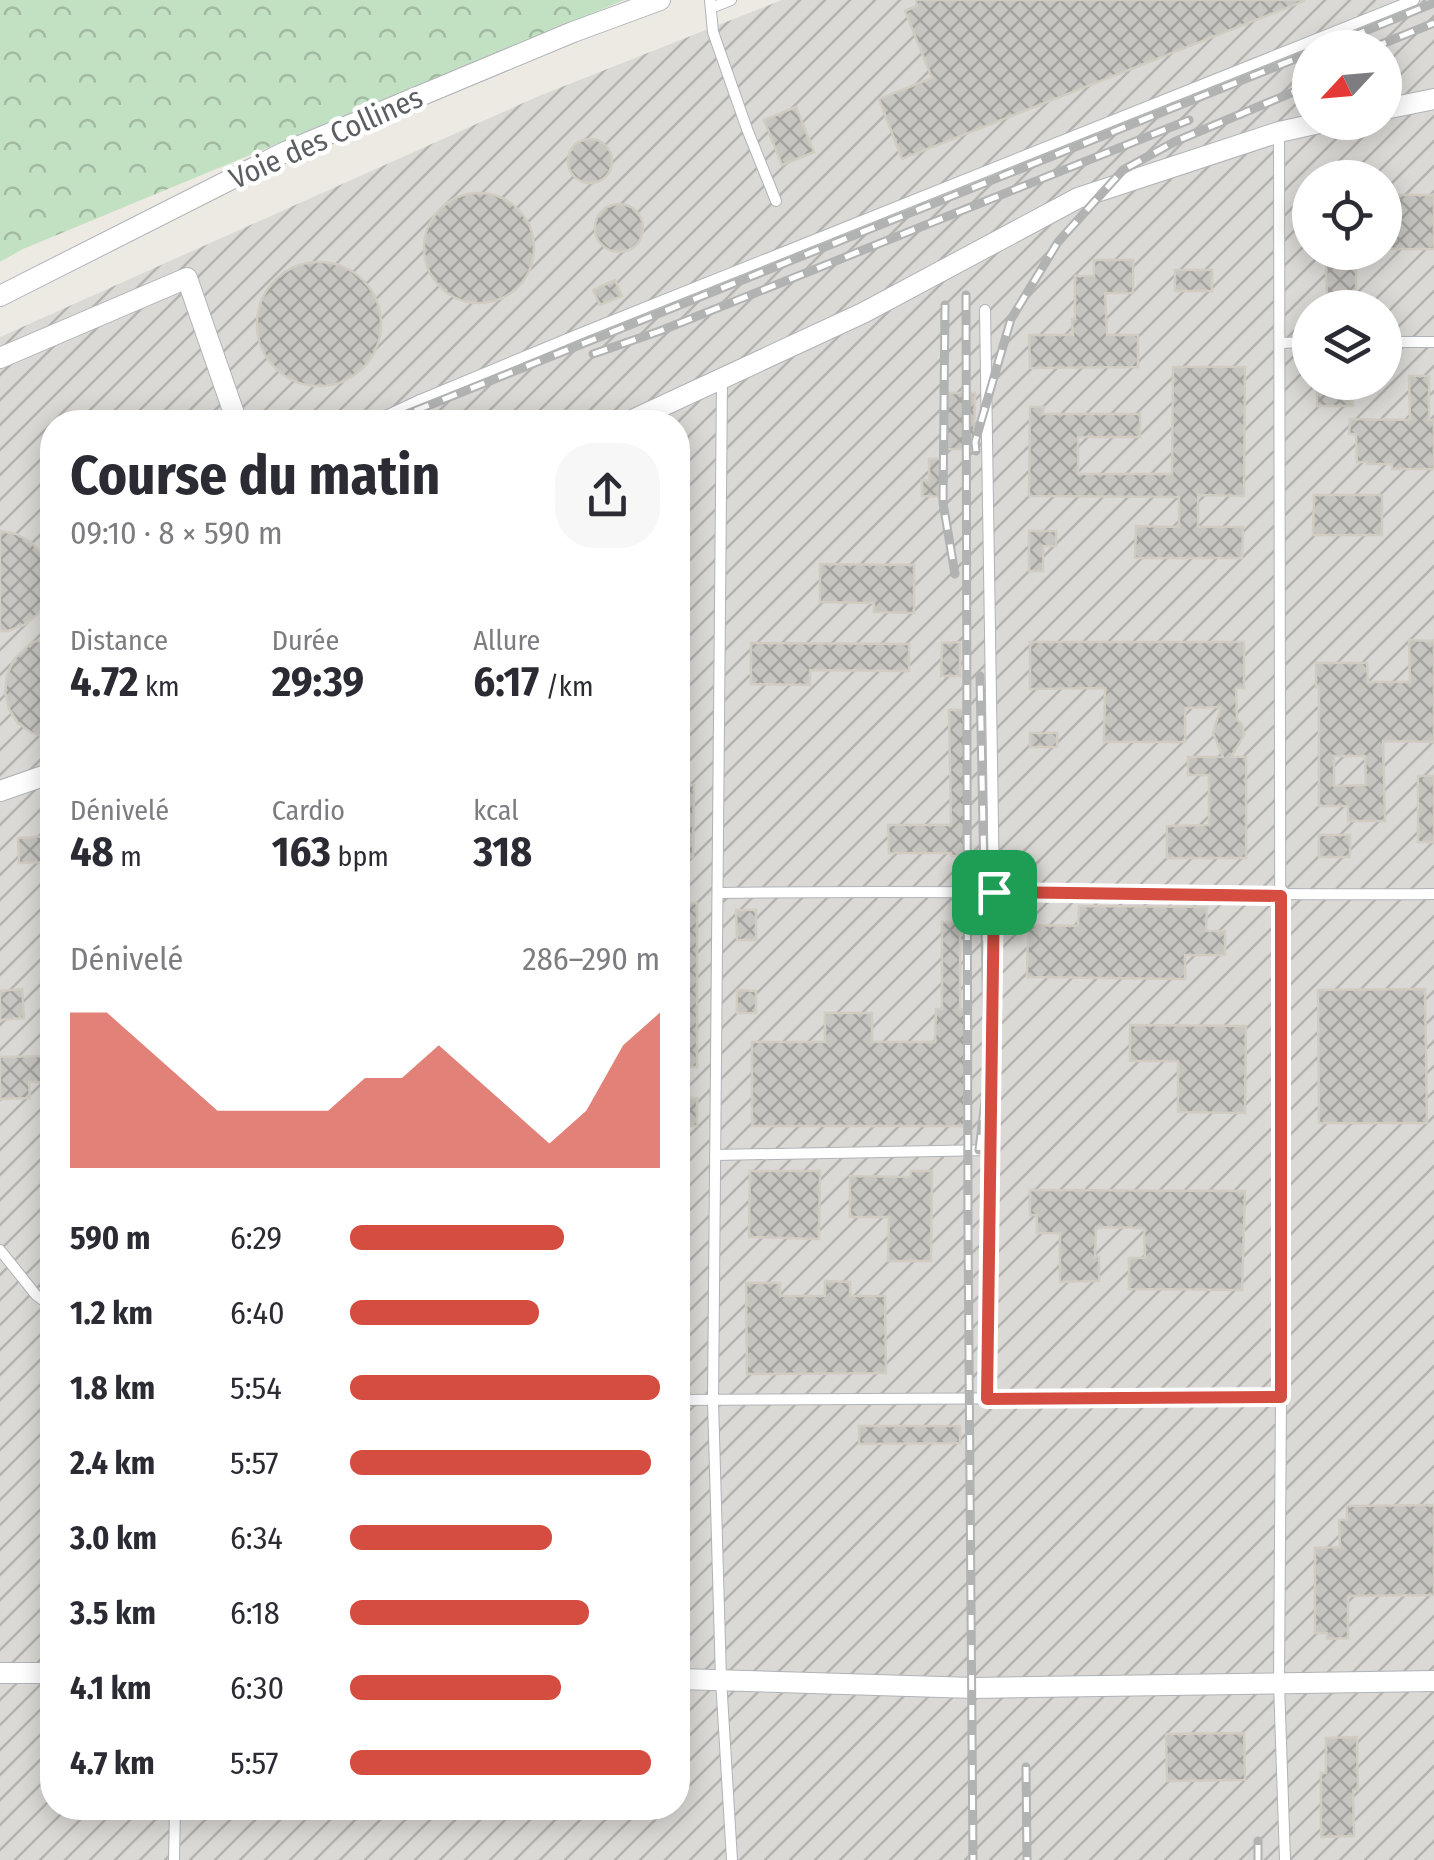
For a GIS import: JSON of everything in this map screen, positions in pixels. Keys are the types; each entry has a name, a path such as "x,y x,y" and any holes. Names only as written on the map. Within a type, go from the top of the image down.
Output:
{"street":[{"name":"Voie des Collines","path":"0,296 284,153 573,32 660,0"},
{"path":"1402,106 1434,99"},
{"path":"654,410 863,313 1078,198 1292,129"},
{"path":"0,358 186,278 233,410"},
{"path":"0,791 40,776"},
{"path":"0,1673 40,1672"},
{"path":"690,1678 974,1688 1434,1681"}],"lane":[{"path":"731,0 710,4 713,32 776,201"},
{"path":"398,410 708,281 1414,0"},
{"path":"1279,132 1279,1684 1285,1860"},
{"path":"985,310 994,892 987,1399"},
{"path":"1402,342 1434,342"},
{"path":"1280,343 1292,343"},
{"path":"722,378 713,1400 721,1679 732,1860"},
{"path":"420,400 420,410"},
{"path":"718,893 882,890 1281,896 1434,894"},
{"path":"715,1155 992,1150"},
{"path":"0,1250 40,1299"},
{"path":"690,1400 1281,1397"},
{"path":"174,1860 175,1820"}],"shaded area":[{"path":"782,0 1434,0 1434,1860 0,1860 0,337 539,96"}],"green space":[{"path":"0,0 624,0 23,249 0,262"}],"building":[{"path":"916,0 1304,1 902,159 879,99 932,78 905,11 917,6"},
{"path":"796,107 814,152 782,165 764,120"},
{"path":"590,139 606,145 612,161 606,177 590,183 574,177 568,161 574,145"},
{"path":"479,193 500,197 518,209 530,227 534,248 530,269 518,287 500,299 479,303 458,299 440,287 428,269 424,248 428,227 440,209 458,197"},
{"path":"1402,195 1434,195 1434,249 1402,249"},
{"path":"619,204 636,211 643,228 636,245 619,252 602,245 595,228 602,211"},
{"path":"1094,260 1133,260 1133,293 1105,293 1107,335 1138,335 1138,367 1030,368 1029,335 1073,335 1075,276 1094,276"},
{"path":"319,262 343,267 363,280 376,300 381,324 376,348 363,368 343,381 319,386 295,381 275,368 262,348 257,324 262,300 275,280 295,267"},
{"path":"1175,270 1212,270 1212,291 1175,291"},
{"path":"1326,270 1356,270 1356,290 1327,290"},
{"path":"615,280 622,296 600,305 593,290"},
{"path":"1173,367 1245,367 1244,496 1198,495 1198,527 1243,527 1242,558 1135,558 1136,526 1179,527 1179,497 1029,496 1030,407 1044,407 1043,414 1140,414 1140,437 1078,437 1078,474 1172,474"},
{"path":"1409,376 1429,376 1434,469 1392,469 1392,464 1357,462 1356,434 1349,434 1350,419 1410,420"},
{"path":"947,393 975,393 974,449 947,449"},
{"path":"1317,400 1353,400 1353,406 1317,406"},
{"path":"929,459 946,459 946,497 922,496 922,480 929,480"},
{"path":"1314,495 1382,495 1382,535 1313,535"},
{"path":"0,531 16,534 40,552 40,610 24,625 0,631"},
{"path":"1029,531 1056,531 1056,546 1043,546 1043,571 1029,571"},
{"path":"820,564 914,565 914,613 874,612 874,603 820,602"},
{"path":"1409,640 1434,641 1434,742 1383,741 1385,821 1348,821 1348,806 1319,806 1316,663 1367,663 1368,682 1410,682","holes":["1334,756 1365,756 1366,785 1334,786"]},
{"path":"40,641 40,736 18,723 5,692 14,659 32,642"},
{"path":"960,642 960,676 941,676 942,643"},
{"path":"1030,642 1244,642 1244,688 1236,688 1237,720 1244,735 1231,757 1246,757 1246,858 1167,858 1167,826 1209,825 1209,775 1188,775 1188,757 1223,757 1213,733 1221,707 1185,708 1185,742 1104,742 1105,688 1030,689"},
{"path":"751,643 909,644 909,671 810,670 810,685 751,684"},
{"path":"949,710 964,710 965,856 889,853 888,825 951,825"},
{"path":"1030,733 1057,733 1057,747 1030,747"},
{"path":"1418,776 1434,776 1434,842 1418,842"},
{"path":"690,785 694,785 693,857 690,857"},
{"path":"1319,835 1350,835 1350,857 1319,857"},
{"path":"40,837 40,862 19,863 18,838"},
{"path":"690,903 697,903 697,1067 690,1067"},
{"path":"1079,906 1207,907 1206,931 1225,931 1225,955 1185,955 1185,979 1027,977 1028,925 1078,926"},
{"path":"736,910 756,910 756,940 737,940"},
{"path":"942,922 960,922 960,1009 966,1009 964,1126 752,1126 752,1042 825,1042 825,1013 872,1013 872,1042 935,1042 936,1009 942,1009"},
{"path":"22,989 24,1018 0,1020 0,991"},
{"path":"1425,989 1427,1123 1319,1123 1318,990"},
{"path":"737,990 756,991 756,1013 737,1013"},
{"path":"1130,1025 1246,1026 1245,1113 1178,1112 1178,1061 1130,1061"},
{"path":"40,1056 40,1082 29,1082 30,1098 0,1099 0,1057"},
{"path":"690,1098 697,1098 697,1126 690,1126"},
{"path":"750,1171 820,1171 819,1239 749,1237"},
{"path":"911,1171 932,1171 931,1261 888,1261 889,1217 850,1217 850,1176 910,1177"},
{"path":"1030,1190 1245,1191 1242,1290 1129,1289 1129,1258 1145,1258 1144,1228 1096,1227 1099,1281 1060,1282 1060,1233 1037,1233 1037,1215 1030,1215"},
{"path":"825,1281 850,1282 850,1296 885,1296 886,1373 747,1374 746,1283 780,1283 780,1296 825,1296"},
{"path":"859,1426 960,1426 960,1443 859,1444"},
{"path":"1434,1505 1434,1595 1348,1596 1348,1638 1327,1639 1327,1633 1315,1633 1315,1548 1340,1547 1339,1520 1347,1520 1347,1506"},
{"path":"1244,1733 1245,1780 1167,1781 1166,1734"},
{"path":"1357,1737 1354,1836 1321,1837 1321,1773 1326,1773 1326,1738"}],"railway":[{"path":"1367,30 1434,3"},
{"path":"1402,36 1434,23"},
{"path":"417,410 1292,60"},
{"path":"976,451 975,442 1011,319 1058,242 1123,170 1174,142 1292,93"},
{"path":"593,354 660,331 1189,120"},
{"path":"966,295 973,1860"},
{"path":"945,305 943,503 955,574"},
{"path":"979,1150 988,1078 980,676"},
{"path":"1026,1767 1027,1860"},
{"path":"1258,1841 1258,1860"}],"route":[{"path":"994,892 1281,896 1281,1397 987,1399 994,892"}]}
